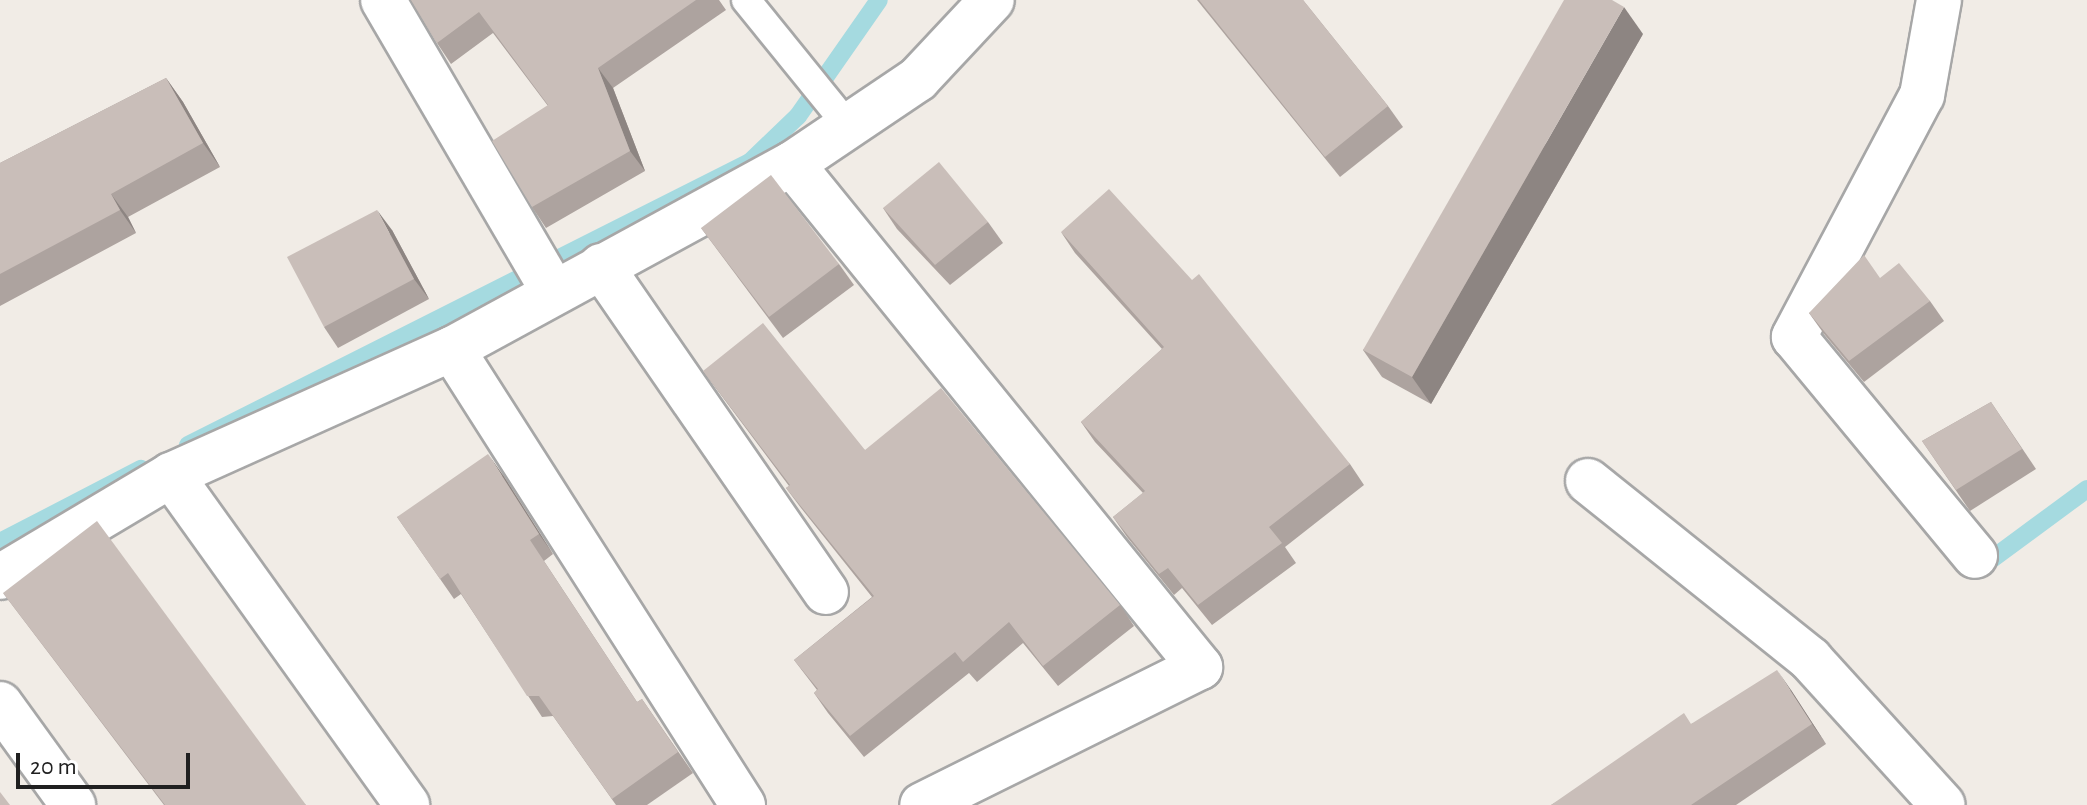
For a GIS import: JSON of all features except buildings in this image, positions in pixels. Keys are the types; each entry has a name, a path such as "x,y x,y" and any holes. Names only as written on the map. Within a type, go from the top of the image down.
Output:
{"street":[{"path":"383,0 552,290"},
{"path":"0,577 171,475 452,349 552,290 792,164 846,124 918,79 992,0"},
{"path":"1939,0 1922,95 1794,337 1975,556"},
{"path":"792,164 1200,667 922,805"},
{"path":"601,266 826,592"},
{"path":"452,349 743,805"},
{"path":"171,475 407,805"},
{"path":"1588,481 1810,659 1943,805"},
{"path":"0,704 73,805"}],"lane":[{"path":"746,0 846,124"}],"waterway":[{"path":"188,445 750,162 798,116 879,0"},
{"path":"0,542 141,469"},
{"path":"1980,544 1992,559 2087,489"}]}
